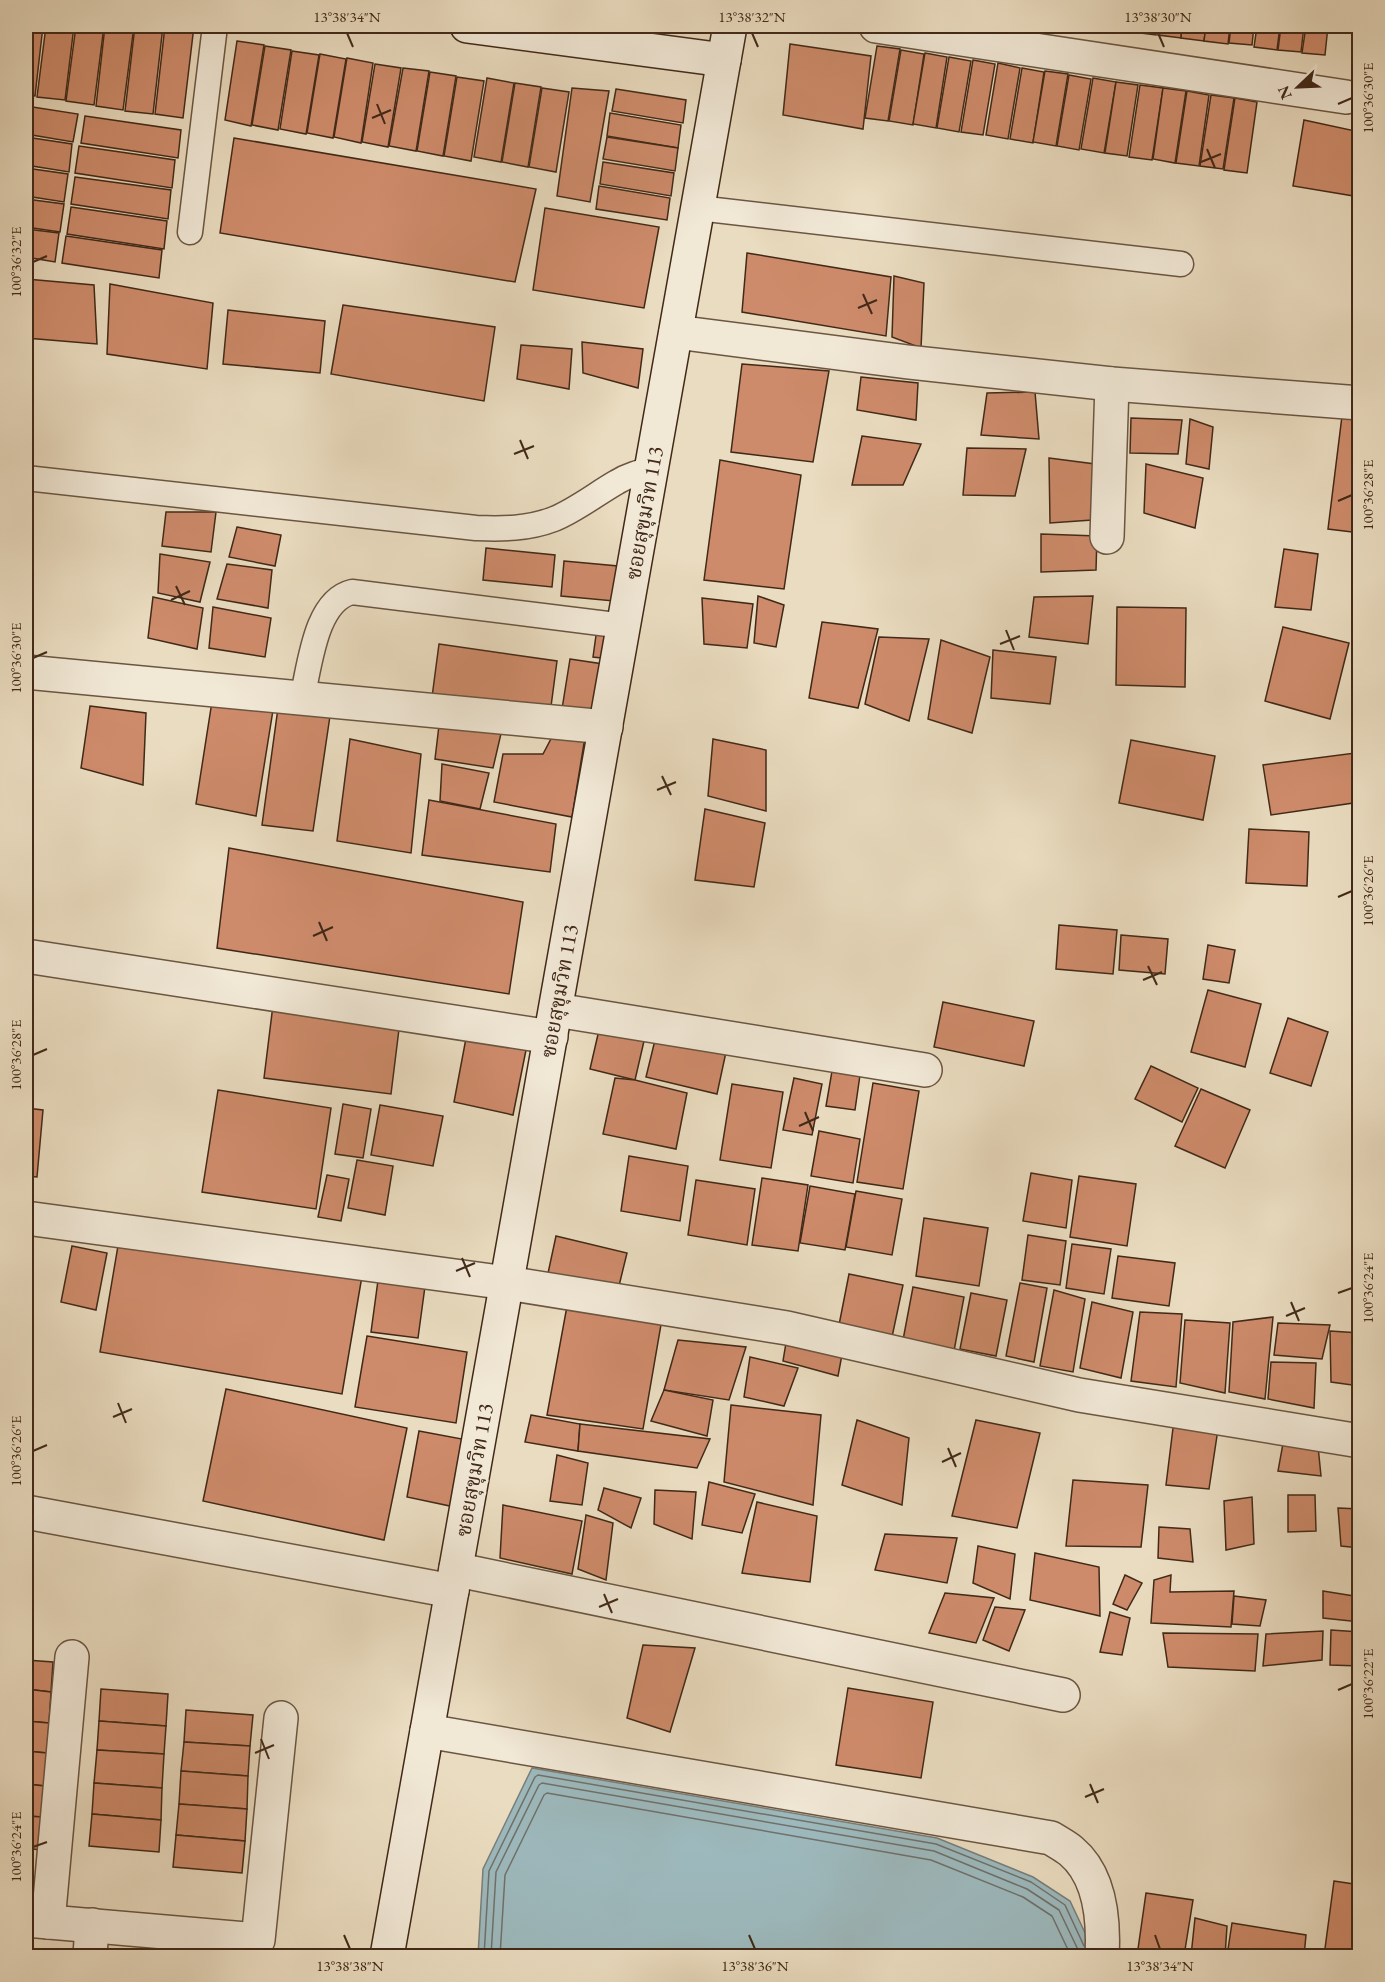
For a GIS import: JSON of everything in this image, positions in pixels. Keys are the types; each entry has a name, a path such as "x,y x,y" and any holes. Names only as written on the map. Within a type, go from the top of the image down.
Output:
{"street":[{"path":"466,26 724,60"},
{"name":"ซอยสุขุมวิท 113","path":"387,1956 730,26"},
{"path":"876,26 1346,98"},
{"path":"676,332 908,362 1112,384 1359,404"},
{"path":"1107,537 1112,384"},
{"path":"26,672 606,727"},
{"path":"26,956 925,1070"},
{"path":"26,1218 507,1283 787,1328 1079,1395 1359,1441"},
{"path":"26,1512 454,1579 468,1572 1063,1695"},
{"path":"72,1657 37,1921 91,1941 258,1940 281,1718"},
{"path":"427,1731 1050,1838 1071,1851 1087,1870 1098,1897 1103,1934 1102,1956"}],"lane":[{"path":"190,232 215,26"},
{"path":"698,208 1181,264"},
{"path":"26,478 476,528 516,529 554,520 618,482 652,469"},
{"path":"302,698 318,630 327,611 341,595 352,592 624,626"}],"water":[{"path":"532,1768 937,1838 1033,1877 1070,1901 1096,1956 478,1956 483,1869"}],"building":[{"path":"26,26 43,26 35,96 26,95"},
{"path":"46,26 74,26 65,100 37,97"},
{"path":"76,26 104,26 94,105 66,101"},
{"path":"105,26 134,26 123,110 96,106"},
{"path":"135,26 163,26 153,114 125,111"},
{"path":"165,26 194,26 183,118 155,114"},
{"path":"1107,26 1130,26 1129,33 1106,29"},
{"path":"1134,26 1157,26 1156,35 1133,32"},
{"path":"1159,26 1182,26 1181,38 1158,35"},
{"path":"1182,26 1206,26 1204,41 1181,38"},
{"path":"1206,26 1230,26 1228,44 1204,41"},
{"path":"1231,26 1254,26 1252,45 1229,43"},
{"path":"1257,26 1280,26 1277,50 1254,47"},
{"path":"1281,26 1304,26 1301,52 1278,50"},
{"path":"1306,26 1328,26 1325,55 1302,53"},
{"path":"237,41 264,45 251,126 225,120"},
{"path":"790,44 871,56 863,129 783,115"},
{"path":"265,46 291,50 278,130 252,125"},
{"path":"877,46 900,49 888,121 865,118"},
{"path":"901,50 924,54 913,125 889,121"},
{"path":"292,51 319,55 306,134 280,129"},
{"path":"925,53 947,57 936,128 913,124"},
{"path":"320,54 346,59 333,138 307,133"},
{"path":"949,57 971,61 959,132 937,128"},
{"path":"347,58 373,63 361,143 334,137"},
{"path":"973,60 995,64 983,135 961,132"},
{"path":"998,63 1020,68 1008,139 986,135"},
{"path":"375,64 401,68 388,147 362,142"},
{"path":"403,68 429,71 416,151 389,146"},
{"path":"1022,68 1044,72 1033,143 1010,139"},
{"path":"1045,71 1068,74 1056,146 1033,142"},
{"path":"430,72 456,76 443,156 417,151"},
{"path":"1069,75 1091,79 1079,150 1057,146"},
{"path":"457,77 484,81 471,161 444,156"},
{"path":"487,78 514,83 501,162 474,157"},
{"path":"1093,78 1116,82 1104,153 1081,149"},
{"path":"1116,82 1138,85 1127,156 1105,153"},
{"path":"515,83 541,87 528,167 502,162"},
{"path":"1140,85 1163,88 1152,160 1129,157"},
{"path":"542,88 569,92 556,172 529,167"},
{"path":"572,88 609,91 590,202 557,196"},
{"path":"1163,88 1186,91 1175,163 1153,159"},
{"path":"616,89 686,100 683,123 612,111"},
{"path":"1187,91 1209,95 1199,166 1176,163"},
{"path":"1211,95 1234,98 1223,169 1200,166"},
{"path":"1235,98 1257,102 1247,173 1224,170"},
{"path":"26,106 78,114 73,142 26,134"},
{"path":"610,113 681,125 678,148 607,136"},
{"path":"85,116 181,130 178,158 81,143"},
{"path":"1304,120 1360,132 1360,197 1293,186"},
{"path":"26,137 72,144 69,172 26,165"},
{"path":"607,137 678,148 675,171 603,159"},
{"path":"234,138 536,189 515,282 220,233"},
{"path":"79,146 175,160 172,188 75,173"},
{"path":"603,162 674,173 671,196 600,184"},
{"path":"26,168 68,174 64,202 26,196"},
{"path":"75,177 171,190 168,219 71,204"},
{"path":"599,186 670,198 667,220 596,209"},
{"path":"26,199 64,204 60,232 26,227"},
{"path":"71,207 167,221 164,249 67,234"},
{"path":"545,208 659,227 644,308 533,290"},
{"path":"26,229 59,233 55,262 26,257"},
{"path":"66,236 162,250 159,278 62,263"},
{"path":"747,253 891,277 886,336 742,312"},
{"path":"894,276 924,283 921,348 892,337"},
{"path":"26,279 94,285 97,344 26,338"},
{"path":"110,284 213,303 207,369 107,354"},
{"path":"343,305 495,327 484,401 331,374"},
{"path":"228,310 325,321 320,373 223,364"},
{"path":"582,342 643,349 638,388 583,373"},
{"path":"521,345 572,349 569,389 517,379"},
{"path":"742,364 829,371 813,462 731,452"},
{"path":"861,377 918,383 916,420 857,410"},
{"path":"1035,392 1039,439 981,435 987,393"},
{"path":"1342,416 1360,417 1360,533 1328,529"},
{"path":"1131,418 1182,420 1178,454 1130,453"},
{"path":"1190,419 1213,427 1209,469 1186,464"},
{"path":"862,436 921,444 903,485 852,485"},
{"path":"967,448 1026,449 1015,496 963,495"},
{"path":"1049,458 1095,464 1092,520 1050,523"},
{"path":"720,460 801,475 784,589 704,580"},
{"path":"1146,464 1203,478 1195,528 1144,513"},
{"path":"166,512 216,512 211,552 162,546"},
{"path":"237,527 281,535 275,566 229,557"},
{"path":"1041,534 1097,536 1096,570 1041,572"},
{"path":"486,548 555,555 552,587 483,580"},
{"path":"1284,549 1318,554 1311,610 1275,607"},
{"path":"160,554 210,562 200,602 158,593"},
{"path":"564,561 618,566 614,601 561,596"},
{"path":"227,564 272,570 268,608 217,599"},
{"path":"758,596 784,605 776,647 754,643"},
{"path":"1093,596 1088,644 1029,637 1034,597"},
{"path":"153,597 203,608 197,649 148,638"},
{"path":"702,598 753,604 747,648 704,644"},
{"path":"213,607 271,618 265,657 209,648"},
{"path":"1117,607 1186,608 1185,687 1116,685"},
{"path":"822,622 878,629 858,708 809,698"},
{"path":"1283,627 1349,643 1330,719 1265,701"},
{"path":"597,628 614,631 610,659 593,657"},
{"path":"879,637 929,639 909,721 865,704"},
{"path":"941,640 990,657 972,733 928,719"},
{"path":"439,644 557,661 550,714 432,697"},
{"path":"993,650 1056,657 1050,704 991,698"},
{"path":"570,659 603,664 596,714 562,709"},
{"path":"213,695 274,704 256,816 196,804"},
{"path":"90,706 146,713 143,785 81,768"},
{"path":"278,708 330,716 313,831 262,825"},
{"path":"440,717 503,725 493,768 435,759"},
{"path":"553,735 585,737 572,817 494,802 503,754 543,754"},
{"path":"350,739 421,754 411,853 337,841"},
{"path":"713,739 766,750 766,811 708,796"},
{"path":"1131,740 1215,756 1203,820 1119,803"},
{"path":"1355,753 1360,784 1360,802 1271,815 1263,765"},
{"path":"442,764 489,773 480,809 440,801"},
{"path":"429,800 556,824 550,872 422,855"},
{"path":"705,809 765,823 754,887 695,880"},
{"path":"1249,829 1309,832 1307,886 1246,883"},
{"path":"229,848 523,902 509,994 217,948"},
{"path":"1059,925 1117,930 1113,974 1056,969"},
{"path":"1121,935 1168,939 1165,974 1119,970"},
{"path":"1208,945 1235,950 1229,983 1203,979"},
{"path":"1208,990 1261,1004 1245,1067 1191,1052"},
{"path":"943,1002 1034,1021 1024,1066 934,1047"},
{"path":"273,1005 400,1021 391,1094 264,1078"},
{"path":"1288,1018 1328,1032 1311,1086 1270,1073"},
{"path":"599,1030 644,1041 635,1080 590,1069"},
{"path":"467,1033 527,1045 513,1115 454,1102"},
{"path":"656,1036 726,1052 717,1094 646,1077"},
{"path":"1151,1066 1198,1088 1182,1122 1135,1099"},
{"path":"832,1071 860,1075 855,1110 826,1106"},
{"path":"615,1078 635,1080 687,1093 676,1149 603,1134"},
{"path":"794,1078 822,1084 812,1135 783,1130"},
{"path":"873,1083 919,1091 903,1189 857,1182"},
{"path":"732,1084 783,1092 771,1168 720,1160"},
{"path":"1201,1089 1250,1110 1225,1168 1175,1146"},
{"path":"218,1090 331,1108 316,1209 202,1192"},
{"path":"343,1104 371,1109 363,1158 335,1154"},
{"path":"380,1105 443,1116 433,1166 371,1155"},
{"path":"26,1108 43,1110 37,1177 26,1176"},
{"path":"819,1131 860,1139 853,1183 811,1176"},
{"path":"629,1156 688,1166 680,1221 621,1211"},
{"path":"357,1160 393,1166 385,1215 348,1208"},
{"path":"1031,1173 1072,1180 1066,1228 1023,1221"},
{"path":"327,1175 349,1179 341,1221 318,1217"},
{"path":"1079,1176 1136,1184 1127,1246 1070,1237"},
{"path":"762,1178 808,1185 798,1251 752,1245"},
{"path":"696,1180 755,1189 747,1245 688,1235"},
{"path":"810,1186 855,1194 845,1250 800,1243"},
{"path":"856,1191 902,1199 892,1255 846,1247"},
{"path":"924,1218 988,1228 979,1286 916,1276"},
{"path":"120,1234 362,1276 342,1394 100,1352"},
{"path":"1028,1235 1066,1241 1060,1285 1022,1280"},
{"path":"556,1236 627,1253 617,1294 547,1278"},
{"path":"1072,1244 1111,1249 1104,1294 1066,1288"},
{"path":"72,1246 107,1253 96,1310 61,1302"},
{"path":"1118,1256 1175,1263 1169,1306 1112,1298"},
{"path":"379,1273 426,1279 418,1338 371,1332"},
{"path":"849,1274 903,1285 892,1337 839,1325"},
{"path":"1020,1283 1047,1288 1034,1362 1006,1356"},
{"path":"913,1287 964,1297 954,1351 903,1340"},
{"path":"1054,1290 1085,1299 1073,1372 1040,1366"},
{"path":"971,1293 1007,1300 996,1356 960,1349"},
{"path":"1092,1302 1133,1312 1121,1378 1080,1368"},
{"path":"567,1306 662,1319 643,1429 547,1415"},
{"path":"1140,1312 1182,1314 1176,1387 1131,1381"},
{"path":"1273,1317 1265,1399 1229,1392 1233,1322"},
{"path":"1185,1320 1230,1323 1225,1393 1180,1383"},
{"path":"1278,1323 1330,1325 1322,1359 1274,1355"},
{"path":"788,1331 844,1344 838,1376 783,1361"},
{"path":"1330,1331 1360,1333 1359,1386 1331,1382"},
{"path":"367,1336 467,1352 456,1423 355,1407"},
{"path":"678,1340 746,1347 729,1400 664,1390"},
{"path":"750,1357 798,1368 784,1406 744,1397"},
{"path":"1271,1362 1316,1363 1314,1408 1268,1399"},
{"path":"226,1389 407,1428 384,1540 203,1501"},
{"path":"664,1390 713,1400 707,1436 651,1421"},
{"path":"731,1405 821,1415 813,1505 724,1482"},
{"path":"531,1415 580,1424 578,1451 525,1442"},
{"path":"857,1420 909,1438 902,1505 842,1485"},
{"path":"976,1420 1040,1433 1017,1528 952,1516"},
{"path":"1174,1420 1218,1429 1209,1489 1166,1485"},
{"path":"580,1424 710,1439 697,1468 578,1451"},
{"path":"419,1431 462,1439 450,1506 407,1497"},
{"path":"1284,1438 1318,1446 1321,1476 1278,1471"},
{"path":"557,1455 588,1463 582,1505 550,1501"},
{"path":"1073,1480 1148,1485 1141,1547 1066,1546"},
{"path":"709,1482 755,1494 742,1533 702,1525"},
{"path":"604,1488 641,1498 631,1528 598,1510"},
{"path":"655,1490 696,1492 692,1539 654,1524"},
{"path":"1288,1495 1315,1495 1316,1531 1288,1532"},
{"path":"1252,1497 1254,1544 1226,1550 1224,1501"},
{"path":"757,1502 817,1516 810,1582 742,1573"},
{"path":"503,1505 582,1521 572,1574 500,1558"},
{"path":"1338,1508 1360,1509 1360,1548 1341,1546"},
{"path":"586,1515 613,1523 606,1580 578,1569"},
{"path":"1159,1527 1190,1529 1193,1562 1158,1558"},
{"path":"885,1534 957,1538 947,1583 875,1570"},
{"path":"978,1546 1015,1554 1010,1599 973,1583"},
{"path":"1035,1553 1099,1567 1100,1616 1030,1600"},
{"path":"1125,1575 1142,1583 1127,1610 1113,1604"},
{"path":"1171,1575 1170,1592 1234,1591 1231,1627 1151,1623 1154,1580"},
{"path":"1323,1591 1360,1597 1360,1622 1323,1618"},
{"path":"945,1593 994,1598 976,1643 929,1633"},
{"path":"1234,1596 1266,1600 1260,1626 1232,1624"},
{"path":"995,1607 1025,1610 1009,1651 983,1640"},
{"path":"1110,1612 1130,1618 1122,1655 1100,1652"},
{"path":"1331,1630 1360,1632 1360,1666 1330,1665"},
{"path":"1323,1631 1322,1660 1263,1666 1266,1634"},
{"path":"1163,1633 1258,1634 1255,1671 1168,1667"},
{"path":"643,1645 695,1648 670,1732 627,1718"},
{"path":"26,1660 53,1662 51,1692 26,1689"},
{"path":"848,1688 933,1702 921,1778 836,1765"},
{"path":"26,1689 51,1692 49,1723 26,1721"},
{"path":"101,1689 168,1694 166,1726 99,1721"},
{"path":"186,1710 253,1715 250,1746 184,1742"},
{"path":"26,1721 49,1723 47,1753 26,1751"},
{"path":"99,1721 166,1726 164,1754 97,1750"},
{"path":"184,1742 250,1746 248,1776 181,1771"},
{"path":"97,1750 164,1754 162,1788 94,1783"},
{"path":"26,1751 47,1753 45,1786 26,1784"},
{"path":"181,1771 248,1776 247,1809 179,1804"},
{"path":"94,1783 162,1788 161,1820 92,1814"},
{"path":"26,1784 45,1786 43,1817 26,1816"},
{"path":"179,1804 247,1809 245,1841 176,1835"},
{"path":"92,1814 161,1820 159,1852 89,1846"},
{"path":"26,1816 43,1817 40,1850 26,1848"},
{"path":"176,1835 245,1841 242,1873 173,1867"},
{"path":"1334,1881 1360,1885 1360,1956 1324,1956"},
{"path":"1146,1893 1193,1900 1184,1956 1137,1956"},
{"path":"1195,1918 1227,1926 1225,1956 1191,1956"},
{"path":"1232,1923 1306,1935 1304,1956 1227,1956"}]}
